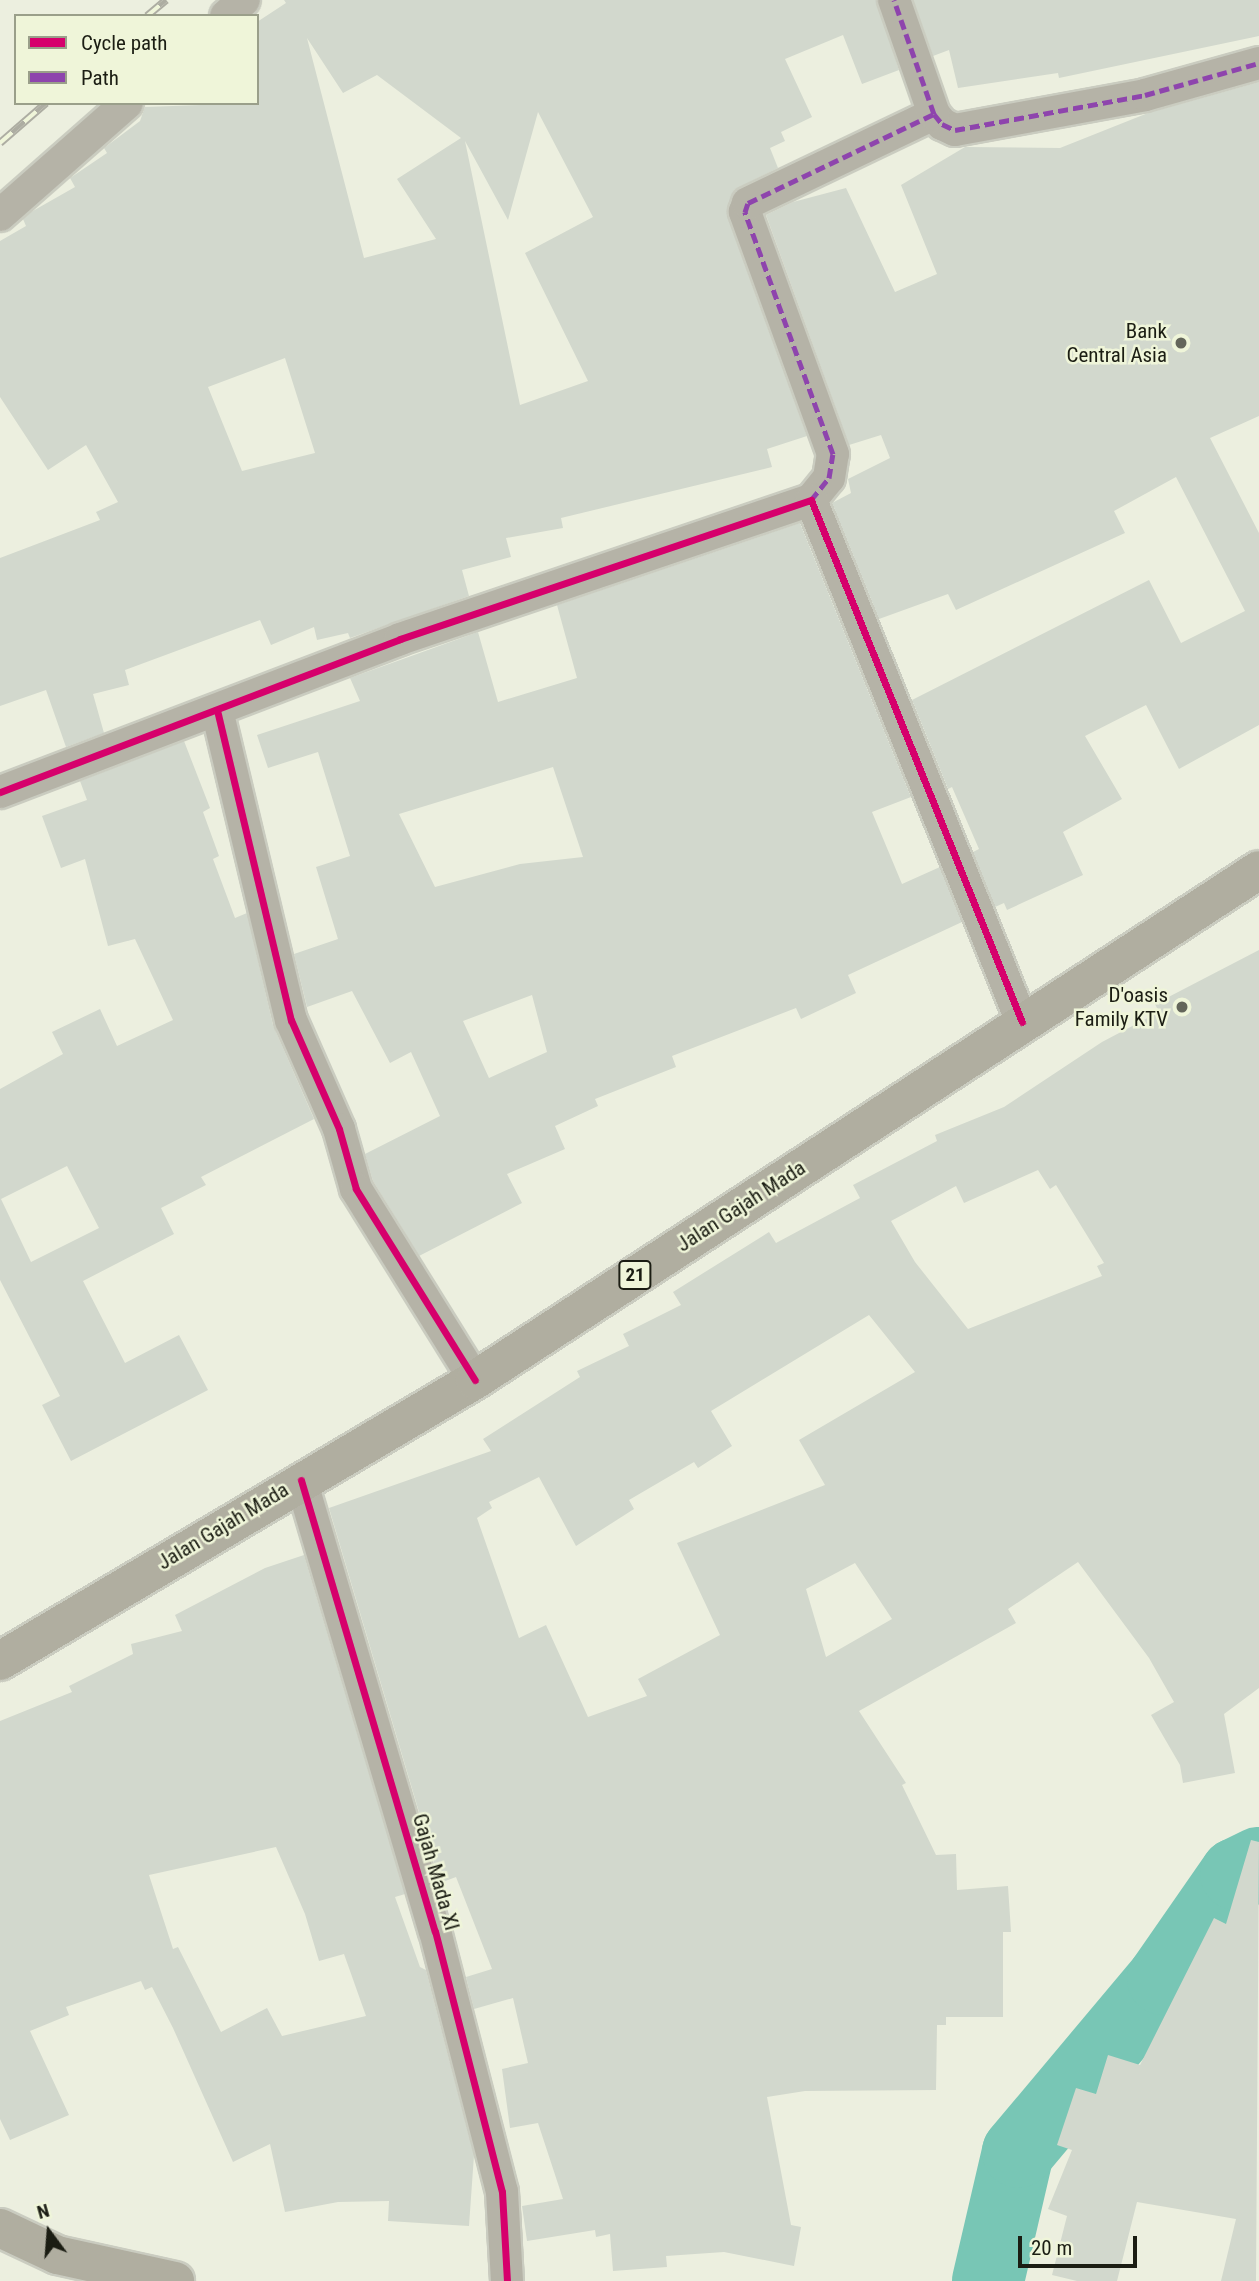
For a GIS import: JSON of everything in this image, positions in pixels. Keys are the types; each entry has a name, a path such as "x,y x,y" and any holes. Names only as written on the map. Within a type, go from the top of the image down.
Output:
{"highway":[{"name":"Jalan Gajah Mada","path":"0,1661 301,1480 475,1380 1259,870"},
{"path":"0,2228 57,2255 175,2281"}],"street":[{"path":"228,14 244,0"},
{"path":"894,0 934,114 942,124 955,130 1145,95 1259,63"},
{"path":"0,215 125,105"},
{"path":"0,792 400,639 811,500 829,478 833,454 747,225 748,203 934,114"},
{"path":"811,500 1022,1022"},
{"path":"217,710 290,1020 339,1129 356,1189 475,1380"},
{"name":"Gajah Mada XI","path":"301,1480 435,1931 502,2192 507,2281"}],"building":[{"path":"284,0 876,0 899,70 862,84 843,35 785,59 812,117 781,132 785,141 770,148 778,168 740,187 728,206 728,218 807,436 767,449 772,467 561,518 563,528 506,538 511,557 462,570 469,596 350,638 348,633 317,640 314,627 271,645 260,620 125,670 129,685 93,694 104,733 66,747 46,690 0,706 0,558 100,520 96,512 118,502 86,445 48,470 0,397 0,241 26,226 23,219 31,212 75,187 70,178 107,153 104,148 140,121 145,107 259,105 259,21 286,3","holes":["307,38 343,93 377,75 461,138 397,179 436,239 364,258","538,112 593,217 525,253 588,381 520,405 465,141 508,220","285,358 315,453 242,471 208,387"]},
{"path":"913,0 1259,0 1259,36 1059,78 1058,73 958,88 949,50 933,56"},
{"path":"1259,82 1259,416 1210,438 1259,533 1259,725 1179,769 1146,705 1085,736 1122,799 1063,832 1083,875 1007,910 1004,903 995,907 973,852 979,849 952,787 948,789 912,700 1149,580 1181,643 1245,611 1176,477 1114,511 1125,533 956,610 948,594 879,619 832,503 851,493 848,479 890,458 881,435 849,445 766,215 793,202 846,188 895,292 937,274 901,185 965,147 1060,148 1148,113"},
{"path":"800,523 911,797 872,812 902,884 940,867 962,922 848,975 856,993 801,1019 796,1008 672,1056 676,1067 595,1099 598,1106 555,1126 565,1149 507,1174 522,1203 419,1256 373,1181 365,1154 440,1116 411,1052 390,1063 352,991 307,1007 294,954 338,939 316,867 350,856 318,752 268,768 257,735 360,701 350,678 478,632 498,702 577,678 557,605","holes":["553,767 583,857 520,864 435,887 399,814","532,995 547,1052 489,1078 463,1021"]},
{"path":"184,741 210,808 203,812 219,856 213,859 235,918 247,913 273,1025 314,1119 201,1177 206,1185 161,1208 174,1234 83,1281 125,1363 179,1335 208,1390 71,1461 42,1405 60,1396 0,1280 0,1089 63,1054 52,1032 100,1009 117,1046 173,1020 135,939 108,946 85,859 61,868 42,816 87,800 80,781","holes":["67,1166 99,1228 31,1262 1,1199"]},
{"path":"1259,950 1259,1688 1224,1714 1235,1773 1183,1783 1180,1765 1151,1715 1174,1702 1149,1658 1078,1562 1008,1609 1016,1623 859,1711 906,1783 902,1785 936,1855 956,1854 957,1890 1008,1886 1011,1932 1003,1932 1003,2017 946,2017 946,2025 937,2025 936,2090 805,2091 767,2097 791,2225 801,2227 794,2266 724,2252 666,2256 667,2267 613,2271 610,2234 596,2237 595,2230 527,2241 522,2206 563,2199 538,2123 510,2128 502,2069 528,2063 513,1998 474,2009 466,1977 492,1969 456,1877 440,1883 329,1508 491,1451 483,1439 580,1377 577,1371 629,1346 623,1334 681,1305 673,1292 769,1232 776,1243 860,1198 853,1185 937,1141 935,1135 1004,1107 1102,1042 1159,1012 1155,1004","holes":["1038,1170 1050,1189 1056,1185 1104,1263 1097,1266 1102,1276 968,1329 915,1262 891,1221 956,1186 964,1203","869,1315 915,1372 799,1440 825,1485 677,1543 720,1635 638,1679 647,1696 588,1717 546,1625 519,1638 477,1518 492,1508 489,1502 539,1477 576,1546 634,1509 629,1500 694,1462 698,1468 732,1446 711,1411","855,1563 892,1619 826,1657 806,1589"]},
{"path":"304,1555 405,1894 395,1897 420,1967 426,1970 474,2155 469,2226 388,2221 389,2201 338,2202 285,2212 270,2144 233,2162 173,2028 152,1987 145,1990 141,1981 66,2007 69,2015 30,2031 69,2115 10,2140 0,2119 0,1721 72,1692 69,1686 133,1654 131,1644 182,1631 175,1615 265,1568","holes":["276,1847 305,1914 319,1961 344,1954 366,2016 282,2036 267,2008 221,2032 178,1947 173,1949 149,1875"]},
{"path":"1251,1840 1259,1842 1256,2281 1221,2281 1236,2219 1137,2202 1117,2281 1077,2281 1052,2275 1067,2216 1048,2209 1072,2150 1057,2145 1076,2088 1096,2094 1108,2055 1140,2065 1214,1918 1226,1924"}],"waterway":[{"path":"988,2281 1018,2152 1163,1979 1236,1874 1259,1863"}],"railway":[{"path":"149,14 166,0"},
{"path":"0,143 44,105"}],"marked path":[{"path":"811,500 829,478 833,454 745,212 748,203 934,114 894,0"},
{"path":"934,114 942,124 955,130 1145,95 1259,63"}],"cycle path":[{"path":"0,792 400,639 811,500 1022,1022"},
{"path":"217,710 291,1020 339,1129 356,1189 475,1380"},
{"path":"301,1480 435,1931 502,2192 507,2281"}],"place":[{"name":"Bank Central Asia","path":"1181,343"},
{"name":"D'oasis Family KTV","path":"1182,1007"}]}
